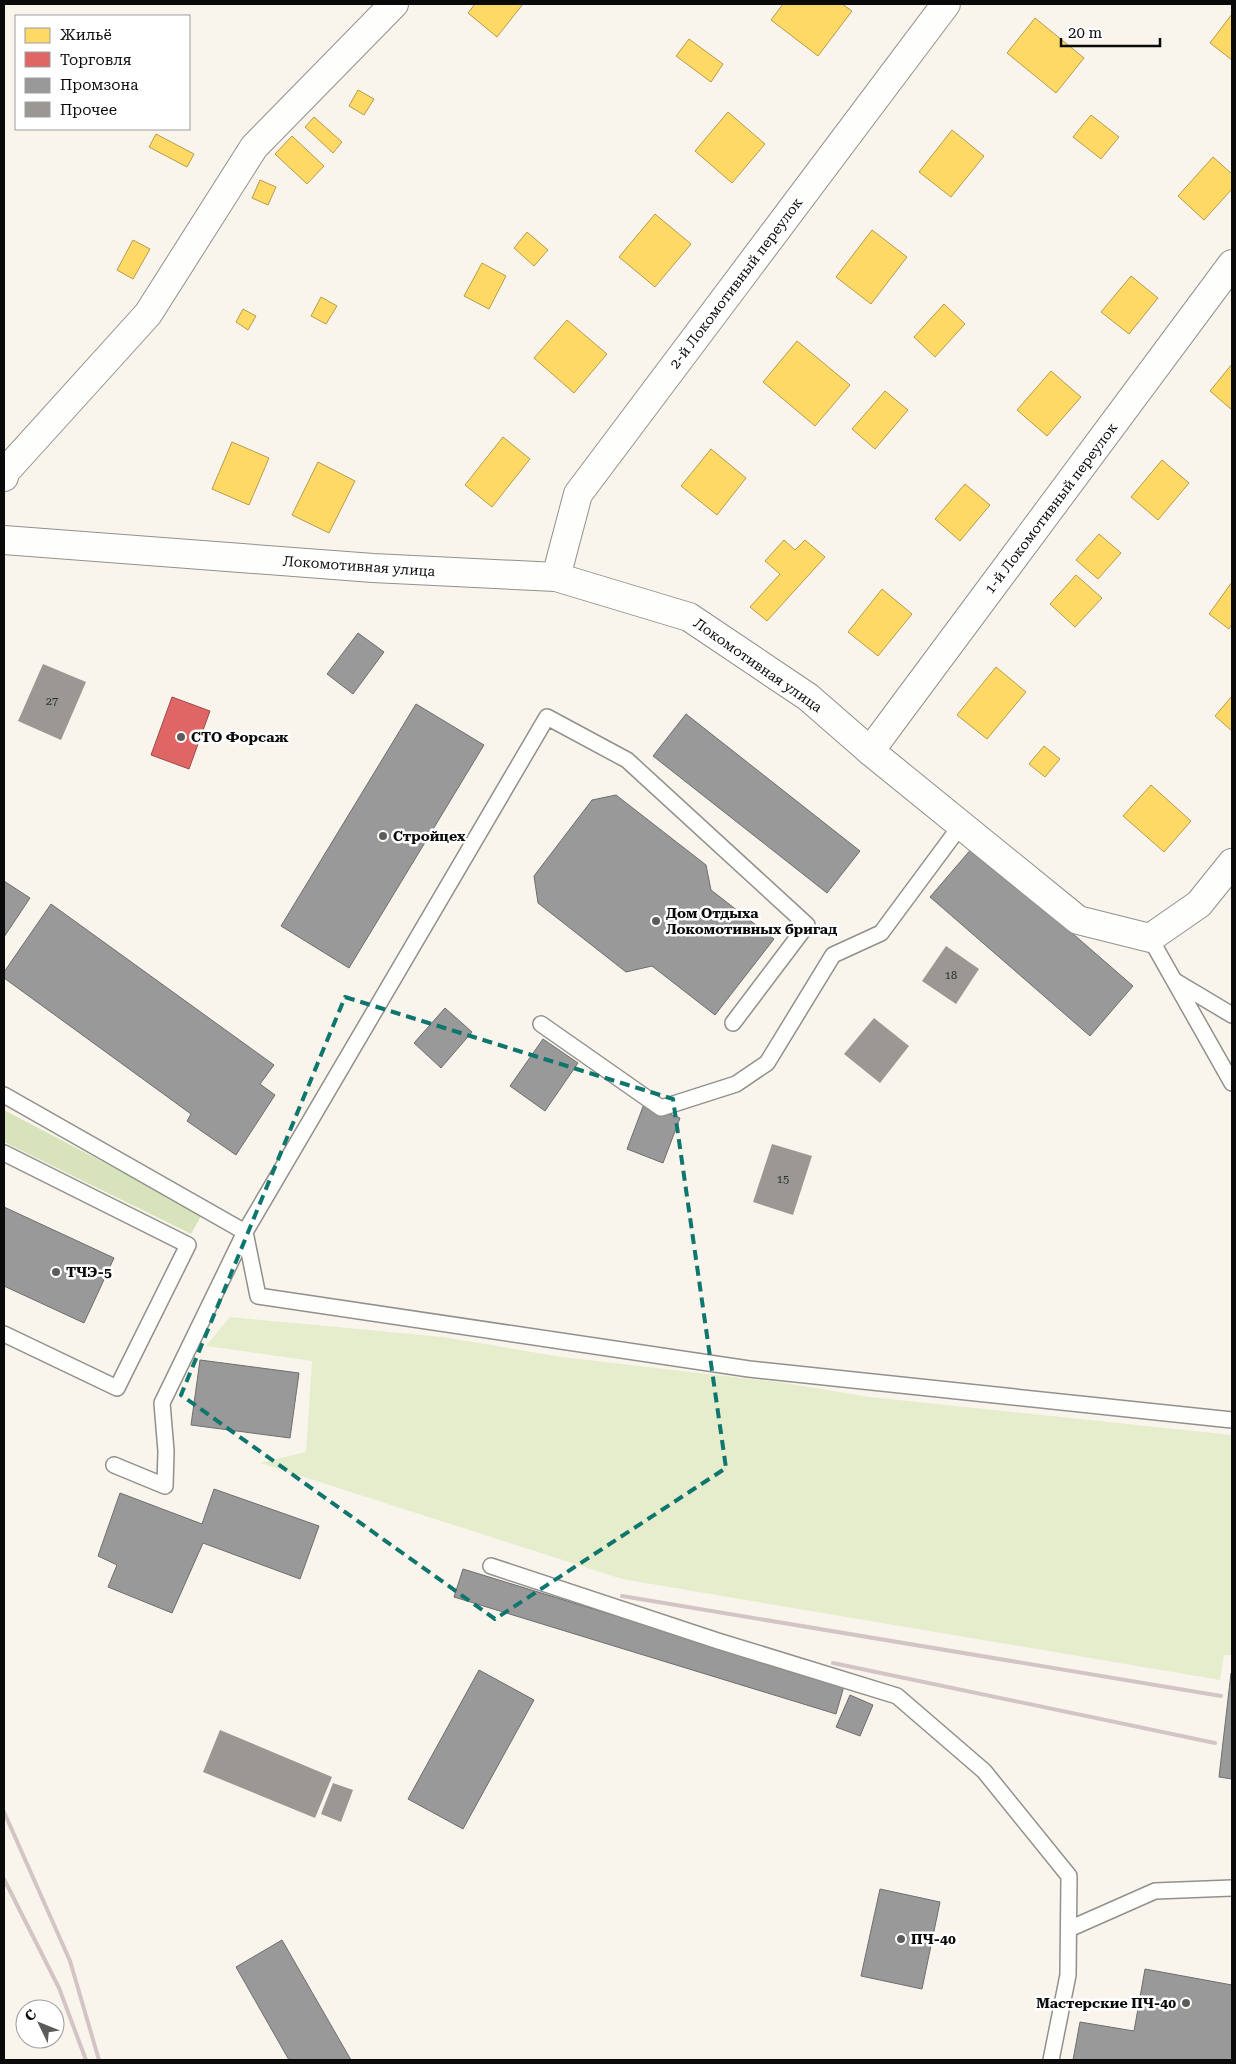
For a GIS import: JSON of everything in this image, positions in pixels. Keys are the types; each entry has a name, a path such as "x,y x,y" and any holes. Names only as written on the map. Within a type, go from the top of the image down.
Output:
{"street":[{"path":"4,477 5,472 148,314 254,148 394,4"},
{"name":"2-й Локомотивный переулок","path":"556,577 578,494 946,4"},
{"name":"1-й Локомотивный переулок","path":"870,752 1232,264"},
{"name":"Локомотивная улица","path":"4,540 373,568 556,577 689,617 808,697 870,752 1078,920 1150,938"},
{"path":"1150,938 1199,904 1232,862"}],"lane":[{"path":"114,1465 165,1486 166,1451 162,1403 245,1232 547,717 626,760 807,925 733,1023"},
{"path":"541,1024 661,1108 736,1084 767,1063 833,956 881,933 961,825"},
{"path":"1150,938 1232,1083"},
{"path":"1174,980 1232,1015"},
{"path":"4,1095 245,1232 258,1296 749,1369 1232,1420"},
{"path":"4,1153 188,1245 117,1388 4,1334"},
{"path":"491,1566 718,1642 897,1696 984,1771 1070,1876 1068,1975 1051,2060"},
{"path":"1069,1929 1155,1892 1232,1888"}],"highlighted area":[{"path":"345,997 673,1099 726,1468 495,1619 181,1395"}],"green space":[{"path":"4,1110 202,1214 191,1234 4,1142"},
{"path":"230,1317 443,1337 562,1357 778,1382 870,1397 1232,1435 1232,1655 1224,1655 1220,1680 622,1579 260,1463 306,1452 312,1361 206,1346"}],"building: Жильё":[{"path":"475,4 523,4 497,37 468,13"},
{"path":"783,4 842,4 852,11 818,56 771,20"},
{"path":"1232,14 1232,60 1210,43"},
{"path":"1035,18 1084,58 1056,93 1007,53"},
{"path":"689,39 723,64 711,82 676,56"},
{"path":"358,90 374,99 364,115 349,106"},
{"path":"728,112 765,144 732,183 695,151"},
{"path":"1091,115 1119,137 1101,159 1073,137"},
{"path":"314,117 342,142 333,153 305,127"},
{"path":"952,130 984,156 951,197 919,172"},
{"path":"156,134 194,154 187,167 149,147"},
{"path":"292,136 324,166 307,184 275,154"},
{"path":"1213,157 1232,174 1232,189 1204,220 1178,196"},
{"path":"260,180 276,187 268,205 252,198"},
{"path":"655,214 691,244 655,287 619,257"},
{"path":"872,230 907,257 871,304 836,277"},
{"path":"527,232 548,250 534,266 514,248"},
{"path":"133,240 150,249 133,279 117,270"},
{"path":"482,263 506,276 489,309 464,296"},
{"path":"1131,276 1158,298 1129,334 1101,312"},
{"path":"321,297 337,306 326,324 311,316"},
{"path":"944,304 965,324 935,357 914,337"},
{"path":"243,309 256,316 248,330 236,322"},
{"path":"567,320 607,354 574,393 534,358"},
{"path":"797,341 850,385 815,426 763,382"},
{"path":"1232,364 1232,410 1210,391"},
{"path":"1051,371 1081,397 1047,436 1017,410"},
{"path":"885,391 908,410 875,449 852,429"},
{"path":"503,437 530,459 492,507 465,485"},
{"path":"232,442 269,458 249,505 212,489"},
{"path":"711,449 746,478 717,515 681,486"},
{"path":"1162,460 1189,483 1158,520 1131,497"},
{"path":"318,462 355,481 329,533 292,515"},
{"path":"965,484 990,505 960,541 935,519"},
{"path":"1099,534 1121,553 1098,579 1076,560"},
{"path":"784,540 795,550 805,540 825,557 767,621 750,607 780,574 765,561"},
{"path":"1076,575 1102,598 1075,627 1050,604"},
{"path":"1232,582 1232,624 1229,629 1209,614"},
{"path":"882,589 912,614 878,656 848,632"},
{"path":"996,667 1026,692 987,739 957,715"},
{"path":"1232,696 1232,731 1215,716"},
{"path":"1044,746 1060,759 1045,777 1029,764"},
{"path":"1151,785 1191,821 1164,852 1123,816"}],"building: Торговля":[{"path":"172,697 210,711 189,769 151,755"}],"building: Промзона":[{"path":"358,633 384,652 353,694 327,674"},
{"name":"Стройцех","path":"416,704 484,745 349,968 281,926"},
{"path":"686,714 860,851 827,893 653,756"},
{"name":"Дом Отдыха Локомотивных бригад","path":"616,795 706,865 711,890 774,939 715,1015 652,966 626,972 538,903 534,876 592,800"},
{"path":"973,847 1133,986 1090,1036 930,897"},
{"path":"4,881 30,898 4,937"},
{"path":"51,904 274,1065 260,1084 275,1095 236,1155 187,1121 191,1114 4,978 4,972"},
{"path":"445,1008 472,1032 441,1068 414,1043"},
{"path":"543,1039 578,1063 545,1111 510,1086"},
{"path":"644,1104 680,1118 663,1163 627,1149"},
{"name":"ТЧЭ-5","path":"4,1207 114,1258 84,1323 4,1286"},
{"path":"200,1360 299,1373 290,1438 191,1425"},
{"path":"214,1489 319,1526 300,1579 203,1543 172,1613 108,1587 117,1565 98,1556 120,1493 202,1524"},
{"path":"463,1569 844,1686 836,1714 454,1597"},
{"path":"479,1670 534,1700 463,1829 408,1799"},
{"path":"1232,1673 1232,1779 1219,1777"},
{"path":"850,1695 873,1705 860,1736 836,1727"},
{"name":"ПЧ-40","path":"880,1889 940,1902 922,1989 861,1976"},
{"path":"282,1940 351,2060 289,2060 236,1967"},
{"name":"Мастерские ПЧ-40","path":"1145,1969 1232,1985 1232,2060 1073,2060 1080,2022 1134,2031"}],"building: Прочее":[{"path":"43,664 86,682 61,740 18,721"},
{"path":"946,946 979,969 956,1004 922,981"},
{"path":"874,1018 909,1046 880,1083 844,1054"},
{"path":"772,1144 812,1156 793,1215 753,1202"},
{"path":"220,1730 332,1777 315,1818 203,1772"},
{"path":"333,1783 353,1790 341,1822 321,1814"}],"railway":[{"path":"622,1596 1221,1696"},
{"path":"833,1663 1215,1743"},
{"path":"4,1812 70,1961 99,2060"},
{"path":"4,1879 59,1988 86,2060"}],"place":[{"name":"СТО Форсаж","path":"181,737"},
{"name":"Стройцех","path":"383,836"},
{"name":"Дом Отдыха Локомотивных бригад","path":"656,921"},
{"name":"ТЧЭ-5","path":"56,1272"},
{"name":"ПЧ-40","path":"901,1939"},
{"name":"Мастерские ПЧ-40","path":"1186,2003"}]}
